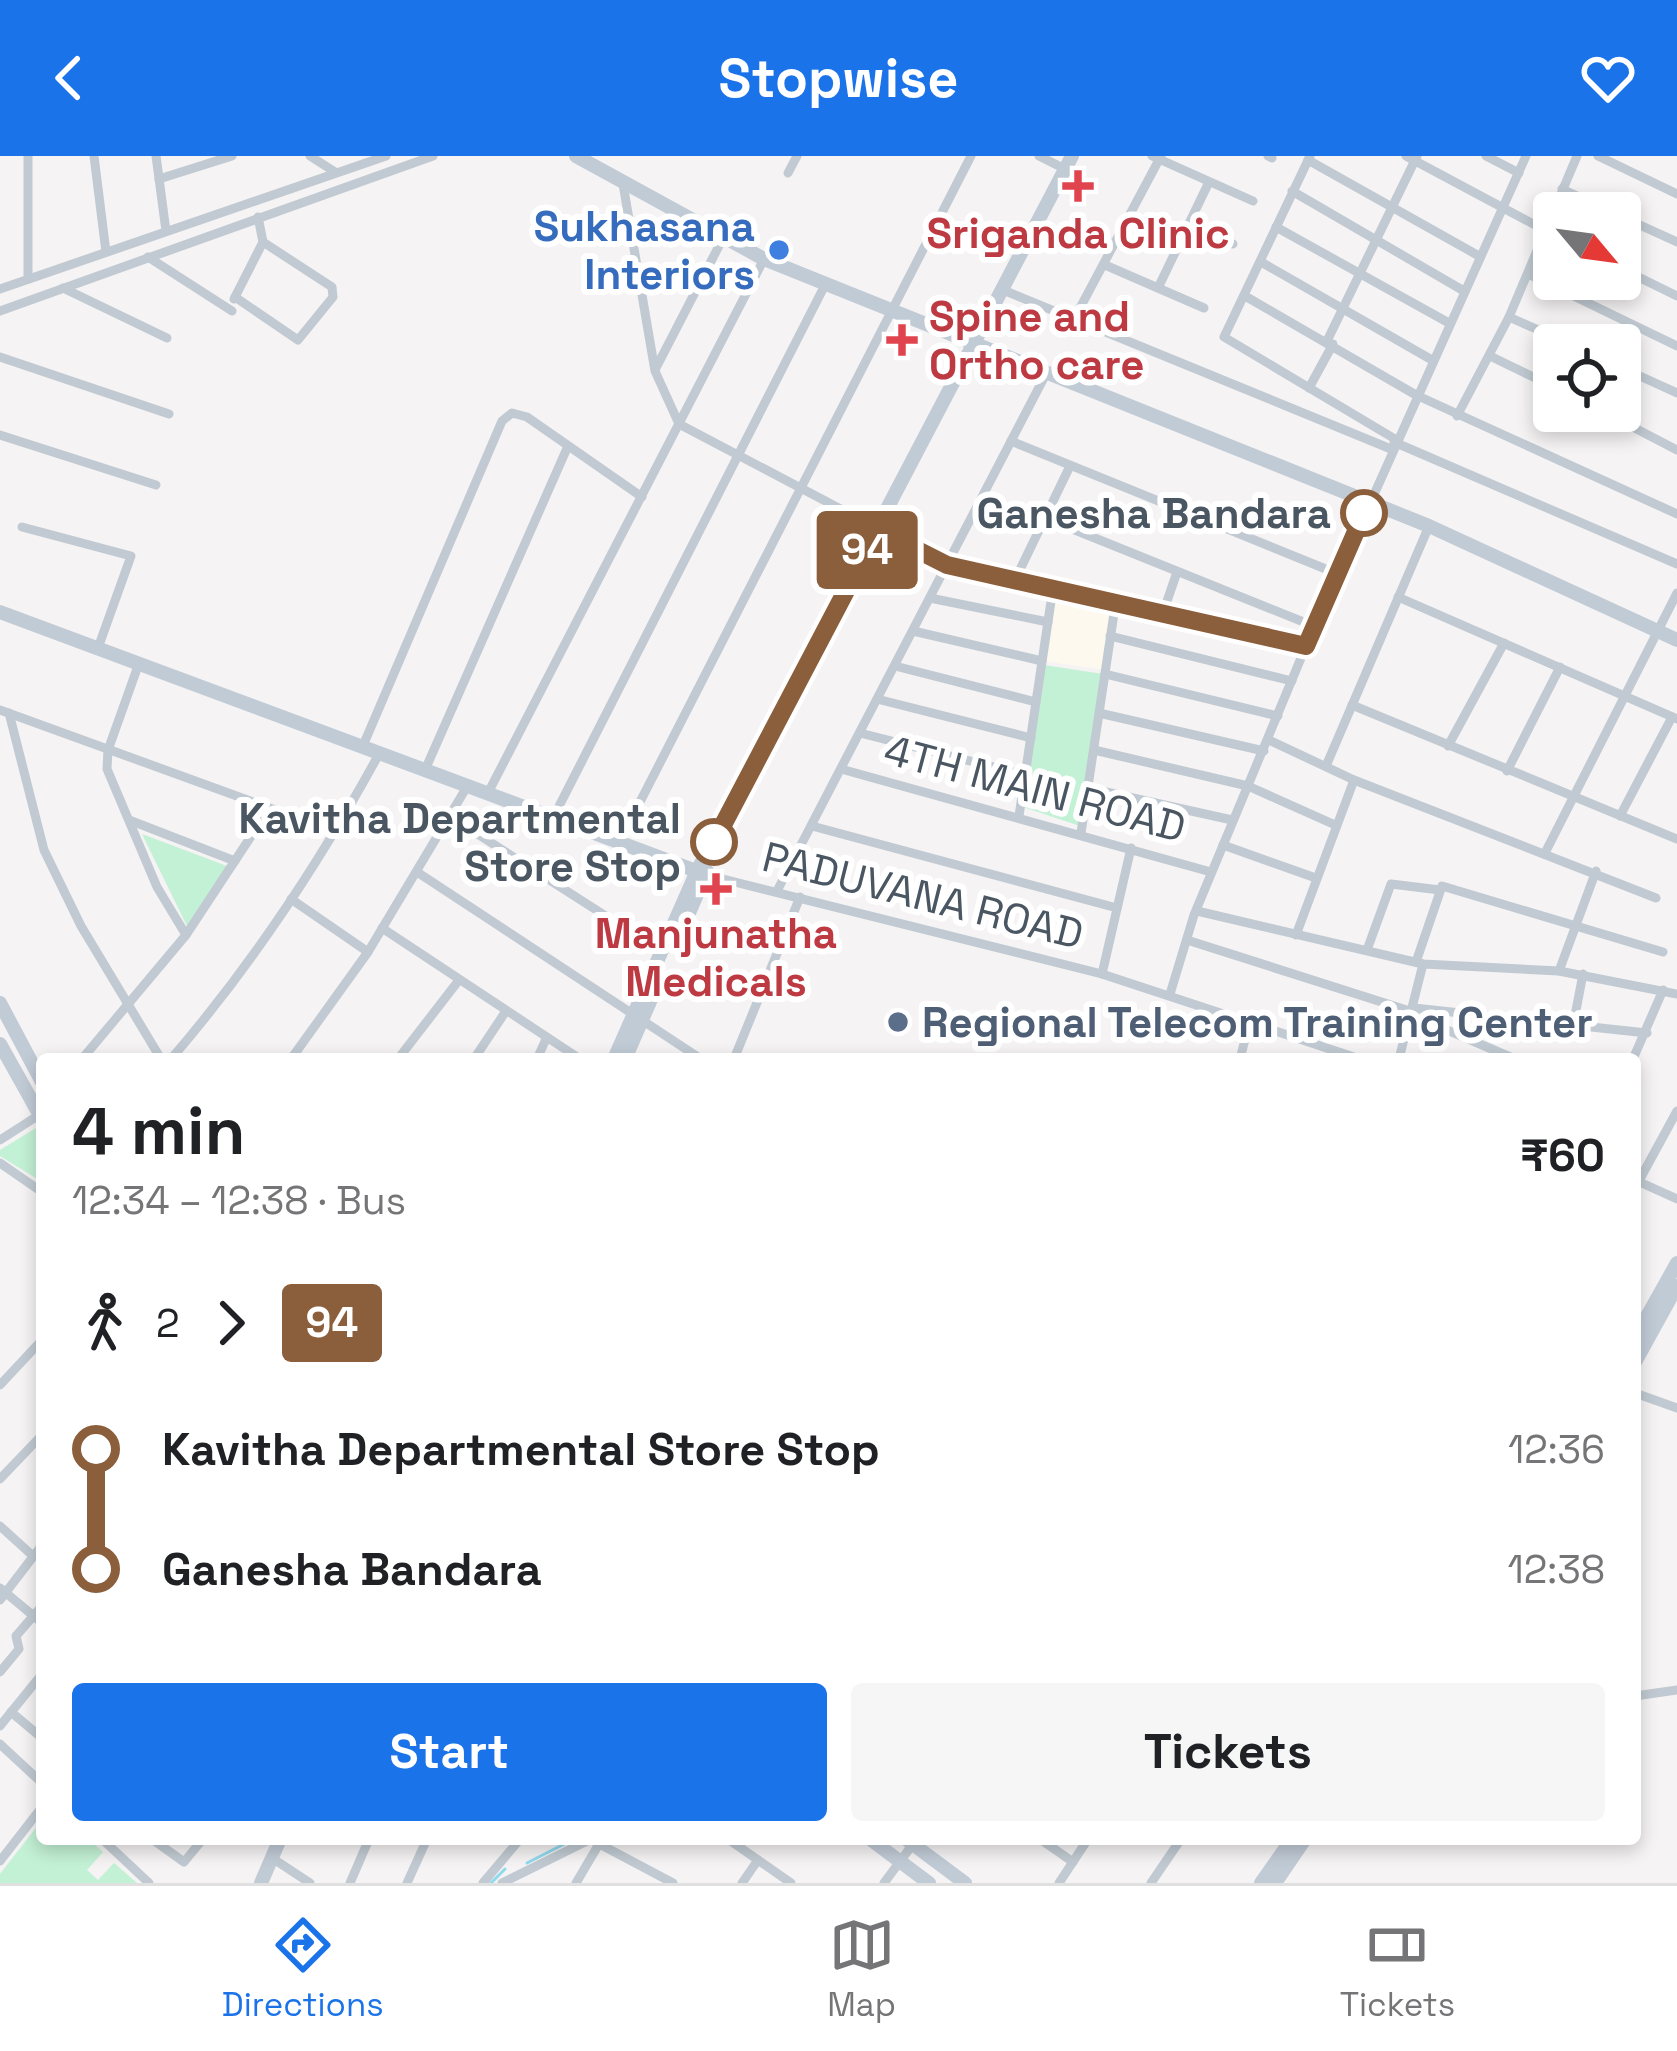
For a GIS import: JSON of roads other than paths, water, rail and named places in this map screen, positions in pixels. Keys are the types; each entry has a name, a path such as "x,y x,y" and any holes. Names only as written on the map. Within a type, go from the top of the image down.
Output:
{"street":[{"path":"28,156 28,279"},
{"path":"94,156 106,252"},
{"path":"156,156 166,232"},
{"path":"159,179 230,156"},
{"path":"310,156 337,173"},
{"path":"0,289 386,156"},
{"path":"0,311 433,156"},
{"path":"576,156 596,162 623,184 764,260 1429,526 1677,640"},
{"path":"788,173 797,156"},
{"path":"621,839 971,156"},
{"path":"617,1053 637,1019 708,854 1069,163 1040,156"},
{"path":"1486,156 1519,173"},
{"path":"1170,994 1232,820 1393,443 1526,156"},
{"path":"1561,192 1576,156"},
{"path":"1598,156 1677,194"},
{"path":"1073,321 1158,157 1253,201"},
{"path":"1393,443 1224,338 1309,158 1479,256"},
{"path":"1309,388 1412,158 1533,224"},
{"path":"1158,288 1210,182"},
{"path":"623,184 655,371 679,424 947,565 1164,610 1306,646"},
{"path":"1562,189 1569,192"},
{"path":"1292,191 1464,291"},
{"path":"148,257 231,310 263,242 258,218"},
{"path":"1641,225 1677,242"},
{"path":"1189,227 1233,244"},
{"path":"1276,227 1449,323"},
{"path":"655,371 722,240"},
{"path":"235,297 300,340 333,297 332,287 263,242"},
{"path":"489,791 764,260"},
{"path":"1261,262 1432,360"},
{"path":"1105,265 1204,308"},
{"path":"1457,416 1533,265"},
{"path":"1528,274 1677,346"},
{"path":"1641,278 1677,296"},
{"path":"554,816 825,285"},
{"path":"63,288 167,338"},
{"path":"1003,290 1393,443 1677,564"},
{"path":"1245,296 1457,416 1677,514"},
{"path":"1509,317 1533,328"},
{"path":"1490,356 1533,377"},
{"path":"0,357 169,413"},
{"path":"777,891 1046,372"},
{"path":"1641,377 1677,393"},
{"path":"362,748 502,421 512,413 527,417 642,497"},
{"path":"1641,431 1677,450"},
{"path":"0,435 156,485"},
{"path":"1011,441 1338,574"},
{"path":"425,770 568,446"},
{"path":"1015,580 1070,466"},
{"path":"1045,518 1316,627"},
{"path":"1326,766 1429,526"},
{"path":"22,527 148,561"},
{"path":"98,650 131,556"},
{"path":"1164,610 1178,572"},
{"path":"1019,816 1053,587"},
{"path":"1546,851 1677,593"},
{"path":"930,598 1048,622"},
{"path":"1398,598 1675,718 1619,816"},
{"path":"1081,833 1116,600"},
{"name":"PADUVANA ROAD","path":"0,612 621,839 702,873 1102,974 1343,1053"},
{"path":"913,631 1042,661"},
{"path":"1110,636 1292,681"},
{"path":"1448,746 1504,643"},
{"path":"138,666 108,749 107,769 157,887 186,935"},
{"path":"895,666 1036,702"},
{"path":"1507,771 1560,668"},
{"path":"1105,674 1279,716"},
{"path":"878,699 1031,738"},
{"path":"1352,705 1569,798 1677,838"},
{"path":"4,712 336,832"},
{"path":"4,712 44,850 156,1053"},
{"path":"1100,713 1267,746 1546,851 1656,898"},
{"path":"860,733 1025,775"},
{"path":"1094,750 1248,786 1333,824"},
{"path":"176,1053 215,1008 336,832 379,754"},
{"name":"4TH MAIN ROAD","path":"841,770 1211,872"},
{"path":"1296,934 1313,877 1354,780"},
{"path":"295,1053 368,952 468,785"},
{"path":"1088,788 1232,820"},
{"path":"87,1053 186,935 269,809"},
{"path":"451,817 662,952"},
{"path":"129,820 235,861"},
{"path":"812,826 1117,908"},
{"path":"1223,845 1313,877"},
{"path":"1102,974 1132,848"},
{"path":"1559,971 1596,871"},
{"path":"417,872 691,1053"},
{"path":"627,1053 662,952 702,873"},
{"path":"1367,950 1391,884 1440,890"},
{"path":"1401,1053 1413,1012 1419,963 1442,886 1663,952"},
{"path":"736,1053 800,897"},
{"path":"290,898 368,952"},
{"path":"1197,911 1419,963 1559,971 1677,994"},
{"path":"382,928 570,1053"},
{"path":"1186,940 1413,1012 1502,1053"},
{"path":"1574,1026 1583,974"},
{"path":"403,1053 459,980"},
{"path":"1636,1053 1664,990"},
{"path":"0,1003 36,1071"},
{"path":"478,1053 506,1012"},
{"path":"1413,1012 1647,1033"},
{"path":"1242,1053 1250,1020"},
{"path":"540,1053 546,1039"},
{"path":"0,1044 36,1108"},
{"path":"1641,1174 1677,1111"},
{"path":"0,1140 36,1120"},
{"path":"0,1163 36,1188"},
{"path":"1641,1185 1677,1199"},
{"path":"1641,1324 1677,1263"},
{"path":"1641,1351 1677,1286"},
{"path":"0,1385 36,1346"},
{"path":"1641,1395 1677,1408"},
{"path":"0,1480 36,1441"},
{"path":"0,1526 33,1556"},
{"path":"36,1552 2,1593 36,1618"},
{"path":"0,1672 19,1649 16,1636 36,1621"},
{"path":"0,1726 36,1681"},
{"path":"1641,1695 1677,1690"},
{"path":"11,1712 36,1733"},
{"path":"0,1744 36,1777"},
{"path":"0,1861 36,1816"},
{"path":"108,1845 149,1883"},
{"path":"160,1845 184,1862 198,1845"},
{"path":"261,1883 277,1845"},
{"path":"350,1883 366,1845"},
{"path":"407,1883 424,1845"},
{"path":"482,1883 515,1845"},
{"path":"509,1881 582,1845"},
{"path":"576,1883 590,1845"},
{"path":"601,1845 673,1883"},
{"path":"737,1845 791,1883"},
{"path":"879,1845 929,1883"},
{"path":"884,1883 909,1845"},
{"path":"918,1845 965,1883"},
{"path":"1048,1845 1072,1862"},
{"path":"1059,1883 1084,1845"},
{"path":"1150,1883 1177,1845"},
{"path":"1261,1883 1288,1845"},
{"path":"1274,1883 1301,1845"},
{"path":"272,1858 310,1883"},
{"path":"742,1883 758,1860"}],"waterway":[{"path":"527,1863 562,1845"},
{"path":"491,1883 505,1869"}],"place":[{"name":"Sriganda Clinic","path":"1078,186"},
{"name":"Sukhasana Interiors","path":"779,250"},
{"name":"Spine and Ortho care","path":"902,340"},
{"name":"Ganesha Bandara","path":"1364,513"},
{"name":"Kavitha Departmental Store Stop","path":"714,842"},
{"name":"Manjunatha Medicals","path":"716,889"},
{"name":"Regional Telecom Training Center","path":"898,1022"}]}
